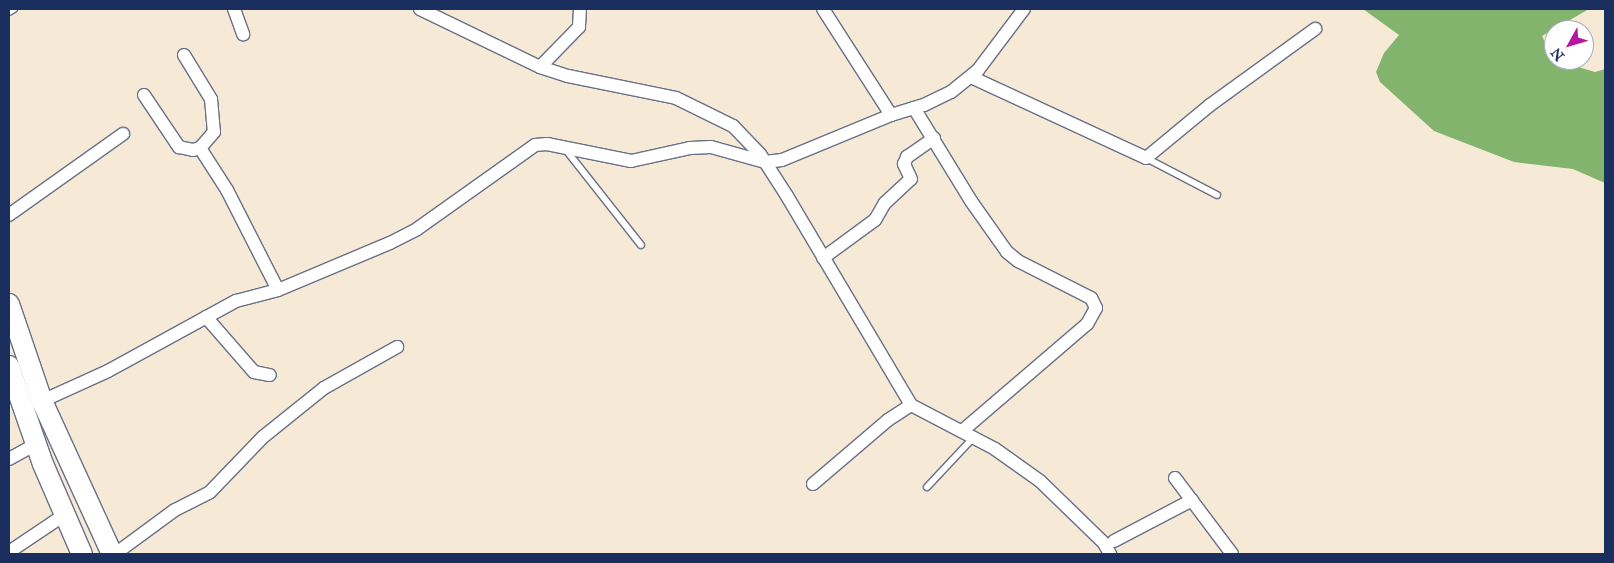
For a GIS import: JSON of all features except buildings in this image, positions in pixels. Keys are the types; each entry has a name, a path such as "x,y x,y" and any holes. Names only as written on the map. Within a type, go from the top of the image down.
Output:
{"main road":[{"path":"9,304 42,401 113,554"},
{"path":"9,366 36,444 64,515 82,554"}],"street":[{"path":"234,9 243,34"},
{"path":"420,9 540,66 568,76 676,98 733,126 765,162 911,405 974,437 1040,481 1104,543 1110,554"},
{"path":"540,66 579,27 580,9"},
{"path":"822,9 891,115"},
{"path":"42,401 108,371 236,301 278,290 417,229 535,144 564,147 631,161 690,148 711,148 765,162 782,160 940,97 971,77 1024,9"},
{"path":"971,77 1146,158 1210,105 1315,29"},
{"path":"144,95 179,147 193,150 200,148 214,132 211,99 184,55"},
{"path":"914,108 971,201 1007,252 1018,261 1091,298 1096,308 1087,324 962,431"},
{"path":"9,215 123,134"},
{"path":"823,258 875,220 885,203 911,179 904,164 906,157 934,138"},
{"path":"200,148 227,190 278,290"},
{"path":"206,317 254,372 270,375"},
{"path":"113,554 175,510 210,492 258,442 324,388 397,347"},
{"path":"813,484 888,420 911,405"},
{"path":"9,459 36,444"},
{"path":"1175,478 1232,554"},
{"path":"1114,541 1192,500"},
{"path":"9,552 64,515"}],"lane":[{"path":"9,12 14,9"},
{"path":"564,147 641,245"},
{"path":"1146,158 1217,196"},
{"path":"926,487 974,437"}],"green space":[{"path":"1363,9 1589,9 1570,20 1544,20 1544,35 1542,36 1544,40 1544,70 1588,70 1595,72 1605,69 1605,183 1573,169 1514,162 1434,131 1380,82 1376,72 1384,53 1399,35"}]}
